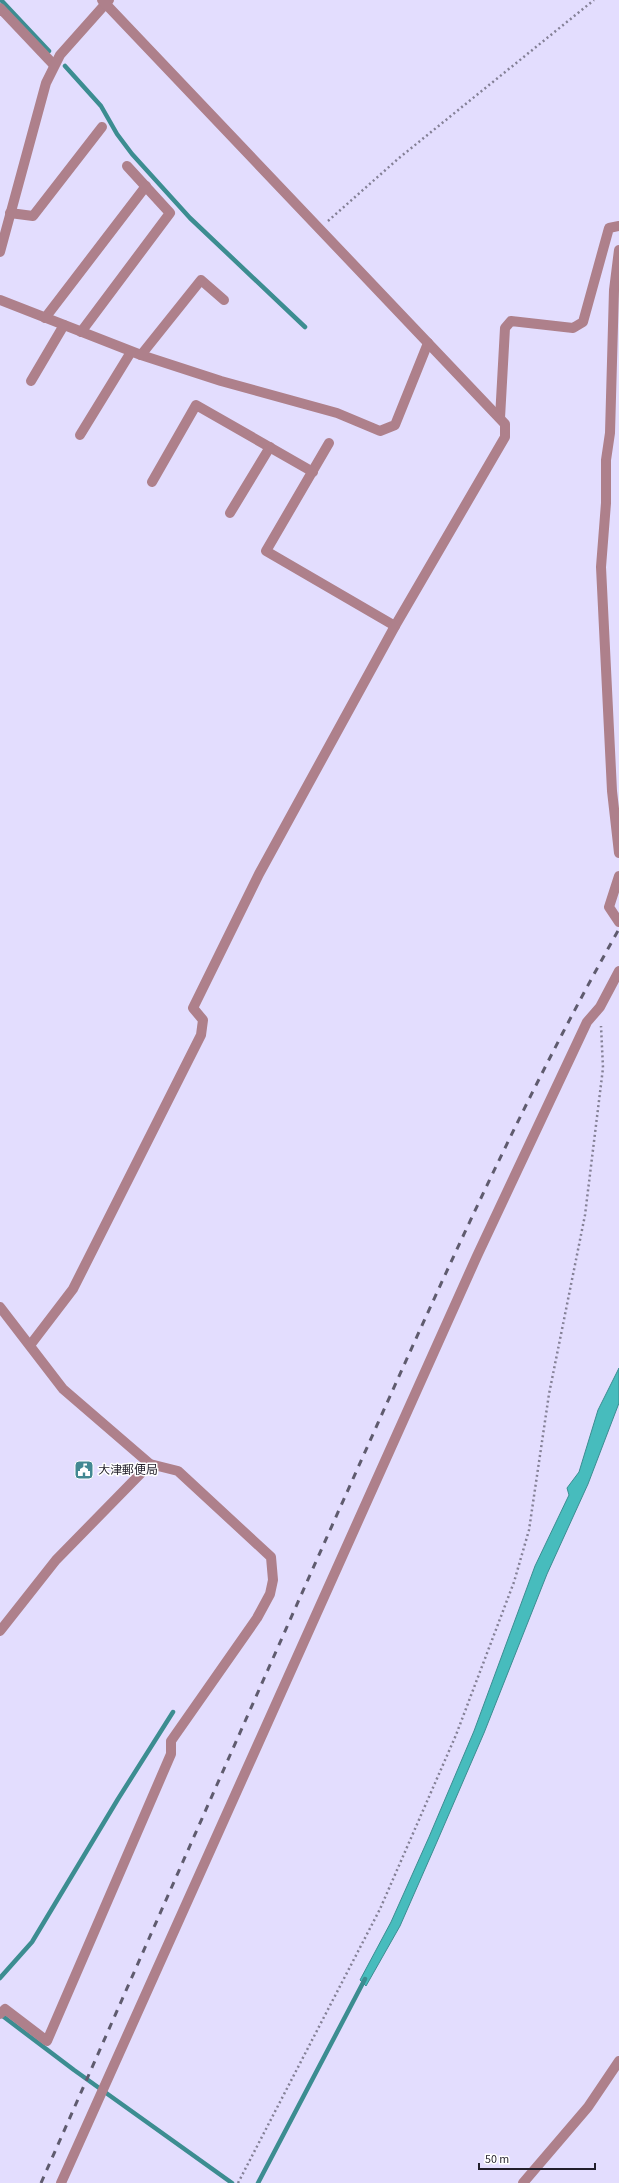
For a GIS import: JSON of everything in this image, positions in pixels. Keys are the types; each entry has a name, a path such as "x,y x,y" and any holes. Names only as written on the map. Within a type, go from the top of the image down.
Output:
{"street":[{"path":"0,252 46,83 60,55 105,1 505,424 505,437 395,626 259,874 193,1008 203,1020 201,1035 73,1289 31,1344"},
{"path":"0,8 54,65"},
{"path":"10,213 33,216 102,127"},
{"path":"81,332 170,213 127,166"},
{"path":"45,318 146,186"},
{"path":"500,418 505,328 511,321 573,328 583,322 609,228 619,226"},
{"path":"619,250 614,290 614,434 606,460 606,503 601,567 612,791 619,853"},
{"path":"141,355 201,280 224,300"},
{"path":"0,300 131,352 221,382 338,413 380,431 395,425 428,343"},
{"path":"31,381 64,325"},
{"path":"80,435 131,352"},
{"path":"152,482 196,405 313,472"},
{"path":"329,443 266,551 395,626"},
{"path":"230,513 270,447"},
{"path":"619,876 609,907 619,922"},
{"path":"61,2183 474,1263 587,1022 600,1007 619,972"},
{"path":"0,1306 31,1344 63,1389 150,1464 178,1471 271,1557 273,1580 270,1594 257,1618 171,1741 171,1754 46,2041 5,2009 0,2014"},
{"path":"0,1631 56,1560 150,1464"},
{"path":"523,2183 588,2107 619,2061"}],"path":[{"path":"320,228 399,158 594,0"},
{"path":"238,2183 380,1909 456,1735 514,1582 529,1530 549,1394 585,1214 603,1068 600,1007"}],"shaded area":[{"path":"619,1368 619,1403 588,1484 547,1574 484,1733 400,1926 366,1986 360,1980 391,1922 474,1731 535,1566 569,1495 567,1488 579,1472 598,1410"}],"waterway":[{"path":"1,0 49,51"},
{"path":"65,66 101,106 117,134 132,154 190,218 305,327"},
{"path":"0,1978 32,1942 118,1799 173,1712"},
{"path":"258,2183 365,1979"},
{"path":"0,2014 74,2070 232,2183"}],"railway":[{"path":"41,2183 302,1594 472,1216 543,1072 619,929"}],"place":[{"name":"大津郵便局","path":"84,1470"}]}
